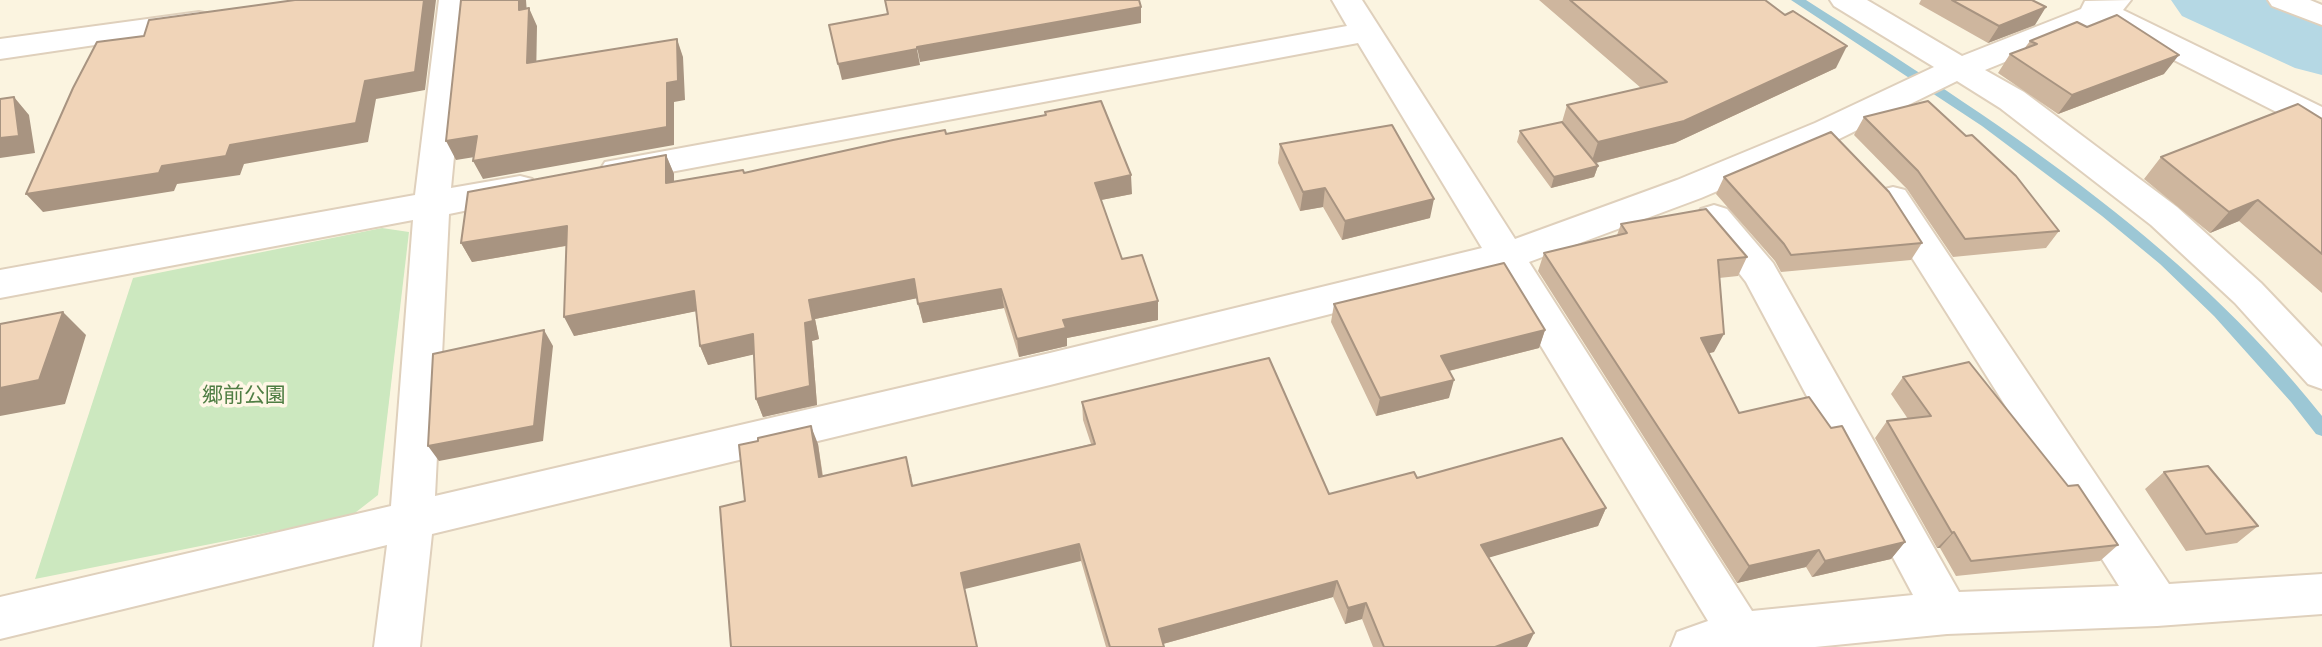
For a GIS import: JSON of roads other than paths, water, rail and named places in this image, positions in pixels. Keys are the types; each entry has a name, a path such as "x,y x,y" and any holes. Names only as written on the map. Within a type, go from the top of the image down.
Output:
{"street":[{"path":"397,647 412,521 432,204 454,0"},
{"path":"1347,0 1745,640"},
{"path":"1845,0 1953,72 2011,100 2164,216 2248,293 2322,373"},
{"path":"2283,0 2322,16"},
{"path":"0,618 1036,372 1506,256 1689,189 1827,131 2099,4 2322,121"},
{"path":"0,49 233,16"},
{"path":"0,284 1365,32"},
{"path":"1827,131 1893,199 2157,605"},
{"path":"1689,189 1760,273 1947,613"},
{"path":"1694,647 1947,613 2157,605 2322,594"}],"waterway":[{"path":"1797,0 1986,123 2108,212 2165,260 2220,312 2322,429"},
{"path":"2208,0 2322,51"}],"park label":[{"name":"郷前公園","path":"244,396"}]}
